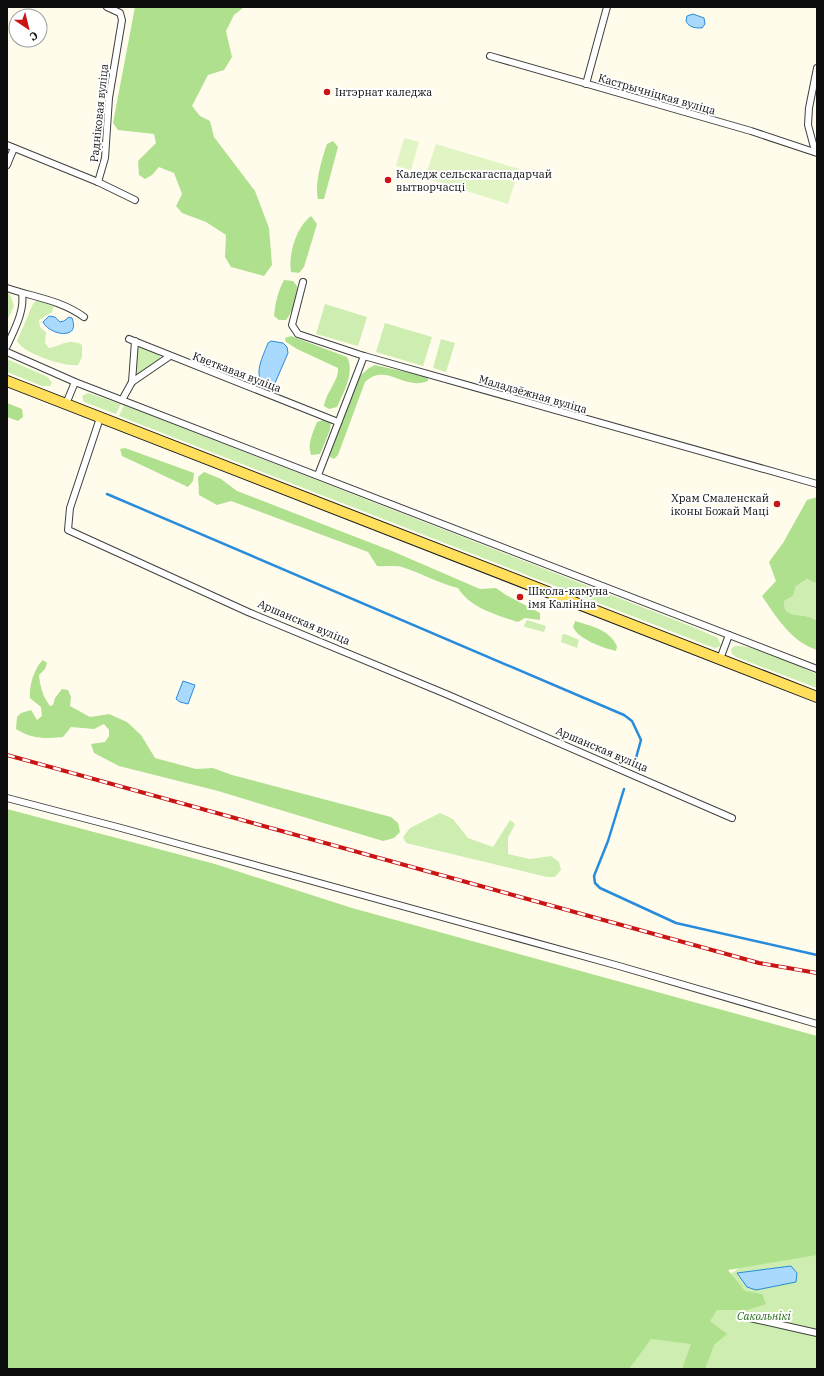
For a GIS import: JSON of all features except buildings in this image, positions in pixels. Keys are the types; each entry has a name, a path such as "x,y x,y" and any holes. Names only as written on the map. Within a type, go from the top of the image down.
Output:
{"main road":[{"path":"7,381 817,697"}],"street":[{"name":"Радніковая вуліца","path":"98,182 105,158 109,98 122,20 120,13 107,7"},
{"path":"586,84 607,7"},
{"name":"Кастрычніцкая вуліца","path":"490,56 751,131 816,152"},
{"path":"816,152 808,125 817,68"},
{"path":"7,145 98,182 135,200"},
{"path":"7,165 14,148"},
{"name":"Маладзёжная вуліца","path":"303,282 292,325 298,334 364,356 817,484"},
{"path":"7,288 62,304 84,317"},
{"path":"7,346 22,309 22,293"},
{"name":"Кветкавая вуліца","path":"132,382 132,340 338,422"},
{"path":"7,352 76,382 817,669"},
{"path":"122,400 132,382 170,356"},
{"path":"318,475 364,356"},
{"path":"66,404 76,382"},
{"name":"Аршанская вуліца","path":"100,418 70,508 68,530 248,612 446,694 732,818"},
{"path":"720,659 729,635"},
{"path":"7,798 121,828 612,964 817,1024"},
{"path":"750,1318 817,1333"}],"green space":[{"path":"135,7 244,7 234,15 226,31 232,57 224,70 208,75 192,106 200,116 210,121 214,137 255,191 269,228 272,265 264,276 231,267 225,257 226,235 206,222 182,213 176,206 182,194 174,173 159,167 152,175 145,179 139,175 138,161 156,143 154,134 118,130 113,123"},
{"path":"404,138 419,142 411,170 396,166"},
{"path":"333,141 338,147 324,199 318,199 317,186 321,164 327,144"},
{"path":"436,144 519,169 508,204 425,178"},
{"path":"311,216 317,224 304,267 299,273 291,272 290,265 294,242 301,227"},
{"path":"284,280 293,281 297,286 296,295 293,308 286,320 279,320 274,316 274,311 278,293"},
{"path":"7,293 10,294 14,306 7,321"},
{"path":"37,300 54,306 52,312 39,320 40,327 46,332 45,343 49,348 70,342 82,345 82,357 78,365 64,364 45,359 28,351 17,341 33,304"},
{"path":"325,304 367,317 358,346 316,334"},
{"path":"385,323 432,337 423,366 376,352"},
{"path":"291,336 347,357 350,369 348,382 337,407 329,409 324,406 327,396 337,377 338,368 297,349 286,342 285,338"},
{"path":"441,339 455,343 446,372 433,368"},
{"path":"142,346 159,355 161,359 135,376 137,349"},
{"path":"7,359 48,377 52,383 50,386 42,386 7,372"},
{"path":"375,365 428,377 428,381 411,383 381,375 373,377 365,382 338,455 334,459 330,457 330,451 360,376"},
{"path":"88,393 121,404 116,414 84,402 82,396"},
{"path":"7,403 22,409 23,417 18,421 7,417"},
{"path":"124,405 693,627 718,638 721,646 715,648 709,646 119,416"},
{"path":"326,419 331,422 330,430 320,454 311,455 310,442 317,422"},
{"path":"125,448 194,473 193,481 188,487 122,456 120,449"},
{"path":"204,472 221,479 237,491 392,551 480,589 496,588 540,613 540,620 525,618 518,622 501,617 469,601 458,588 402,567 377,566 368,552 231,501 217,505 199,495 198,477"},
{"path":"817,497 817,581 815,583 807,579 796,586 793,596 784,601 785,610 792,614 809,617 817,621 817,650 808,646 792,635 785,628 762,596 776,581 769,562 783,543 807,500"},
{"path":"807,579 815,583 817,581 817,621 785,610 784,601 793,596 796,586"},
{"path":"527,620 546,626 544,632 525,627 524,625"},
{"path":"575,621 604,632 614,640 617,646 616,651 604,648 585,639 573,627"},
{"path":"565,634 579,640 577,648 561,642 562,635"},
{"path":"735,646 765,652 817,674 817,688 736,657 732,654 731,649"},
{"path":"43,660 47,663 45,669 39,675 39,679 44,695 50,706 53,705 55,698 62,689 68,690 71,697 70,706 90,717 109,714 127,722 141,735 155,758 196,769 213,768 232,775 391,817 398,823 400,832 394,838 383,841 218,791 119,766 94,753 91,744 105,742 109,736 109,730 104,724 94,729 71,727 63,737 57,738 39,738 27,735 16,729 17,717 21,713 31,710 37,720 42,716 41,707 30,698 30,693 31,683 35,672"},
{"path":"7,809 215,864 352,908 817,1036 817,1255 728,1270 745,1291 762,1294 766,1304 747,1310 717,1310 710,1321 727,1334 714,1345 705,1369 682,1369 691,1344 651,1339 629,1369 7,1369"},
{"path":"440,813 453,819 468,838 493,847 510,820 515,824 508,838 508,854 530,859 551,856 559,862 561,870 555,877 547,877 406,843 403,837 410,828"},
{"name":"Сакольнікі","path":"817,1254 817,1369 612,1369 653,1326 751,1260"}],"water":[{"path":"693,14 704,18 705,24 702,28 693,27 687,23 687,16"},
{"path":"49,316 55,317 60,322 69,317 72,318 74,325 72,330 63,334 57,333 46,327 43,322"},
{"path":"271,341 283,343 287,347 288,353 275,383 261,381 259,377 261,362 268,343"},
{"path":"183,681 195,685 188,704 180,702 176,699"},
{"path":"791,1266 797,1273 796,1282 756,1290 747,1287 737,1273"}],"waterway":[{"path":"107,494 624,715 632,721 641,740 634,765"},
{"path":"624,789 608,841 594,876 595,883 600,888 676,923 817,955"}],"railway":[{"path":"7,755 759,963 817,973"}],"place":[{"name":"Інтэрнат каледжа","path":"327,92"},
{"name":"Каледж сельскагаспадарчай вытворчасці","path":"388,180"},
{"name":"Храм Смаленскай іконы Божай Маці","path":"777,504"},
{"name":"Школа-камуна імя Калініна","path":"520,597"}]}
